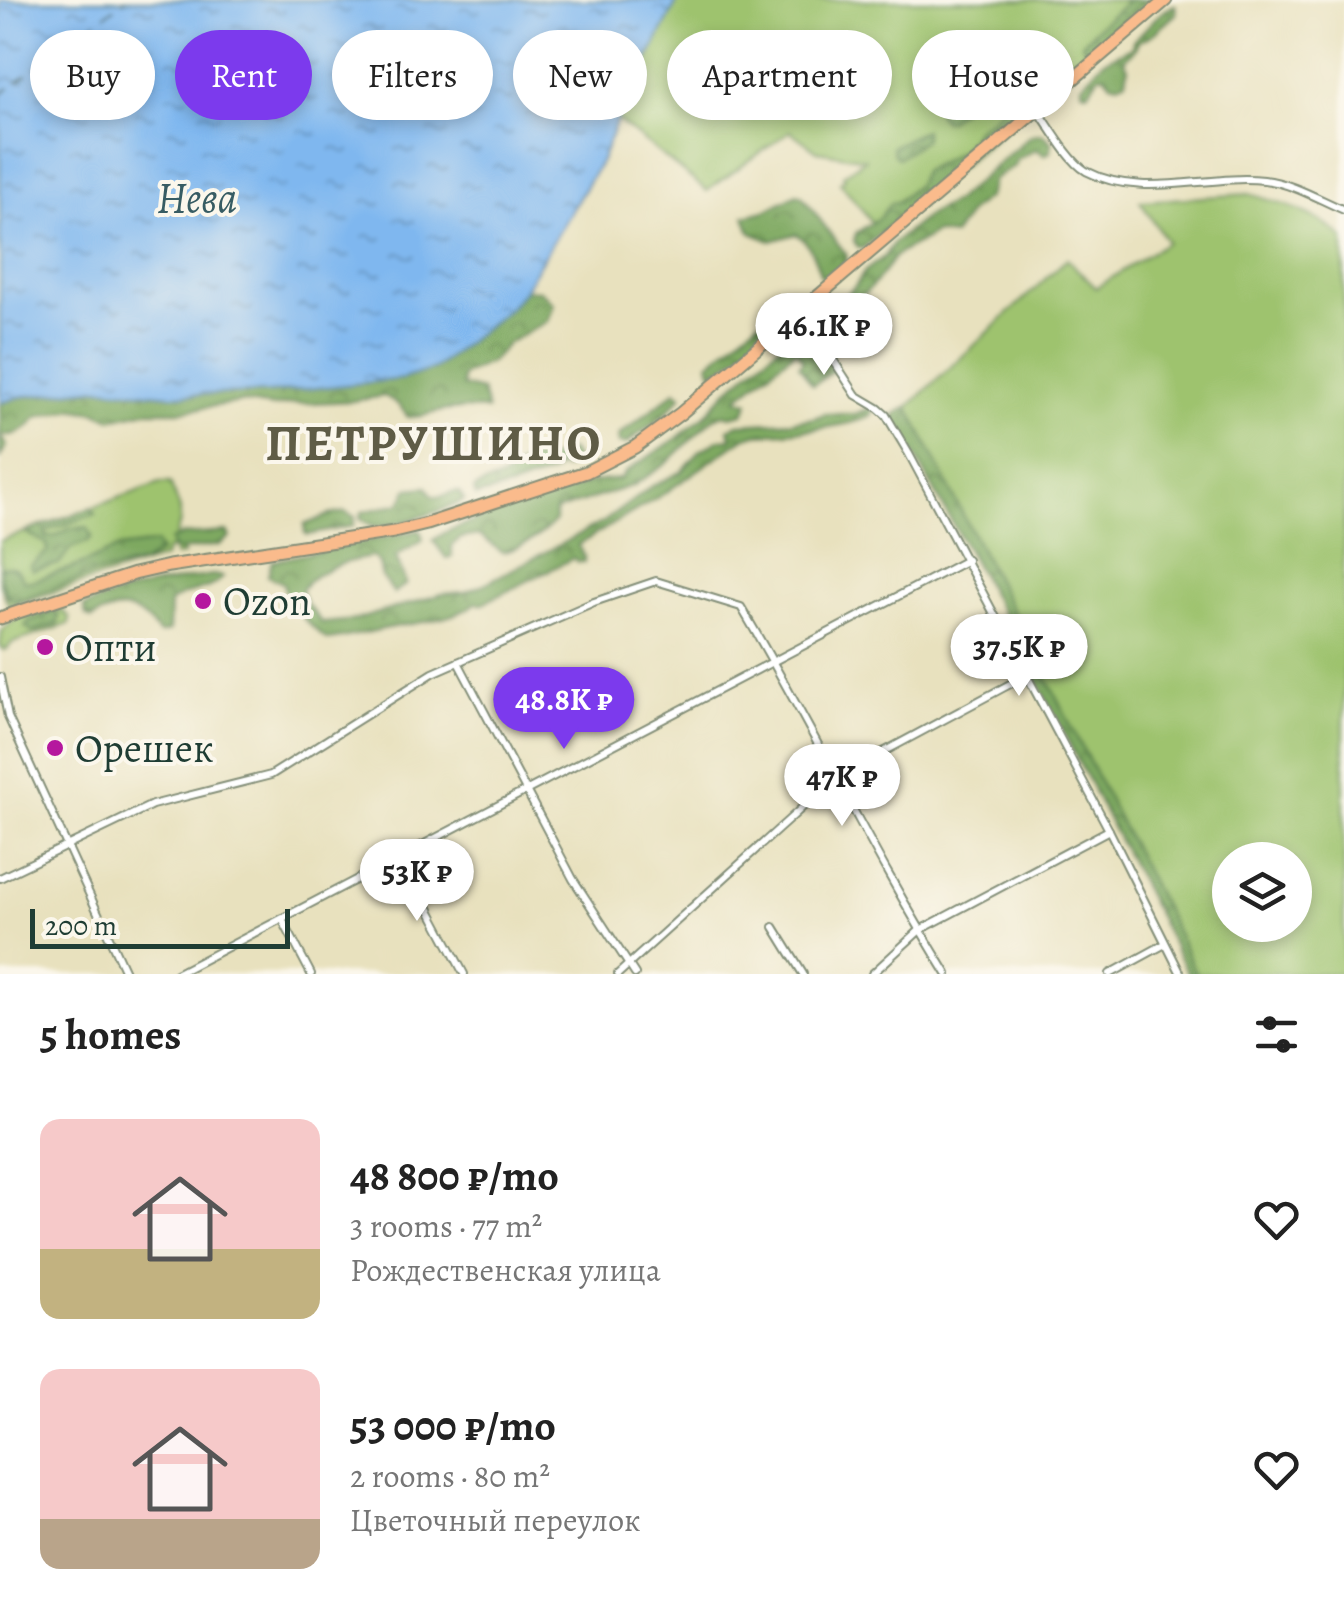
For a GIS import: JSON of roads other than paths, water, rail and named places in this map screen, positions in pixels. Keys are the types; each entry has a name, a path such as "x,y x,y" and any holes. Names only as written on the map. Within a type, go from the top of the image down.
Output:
{"main road":[{"path":"1074,79 1166,0"},
{"path":"0,618 134,574 179,564 428,524 586,472 618,457 652,435 810,305 1026,120"}],"street":[{"path":"1045,120 1078,165 1097,176 1158,184 1268,180 1292,186 1344,210"},
{"path":"810,305 818,316 832,358 856,395 886,416 967,560 1181,974"},
{"path":"176,974 967,560"},
{"path":"0,878 152,805 271,775 433,673 594,602 656,581 741,608 947,974"},
{"path":"458,662 573,879 635,974"},
{"path":"618,974 835,778 1027,675"},
{"path":"0,677 8,717 126,974"},
{"path":"872,974 920,930 1109,830"},
{"path":"402,856 464,974"},
{"path":"282,919 312,974"},
{"path":"774,927 802,974"},
{"path":"1110,974 1165,944"}],"water":[{"name":"Нева","path":"0,0 678,0 647,61 647,30 513,30 513,120 617,120 601,161 524,290 509,308 434,369 402,379 270,393 171,395 100,388 0,403"}],"place":[{"name":"Ozon","path":"203,601"},
{"name":"Опти","path":"45,647"},
{"name":"Орешек","path":"55,748"}],"district":[{"name":"ПЕТРУШИНО","path":"434,442"}]}
